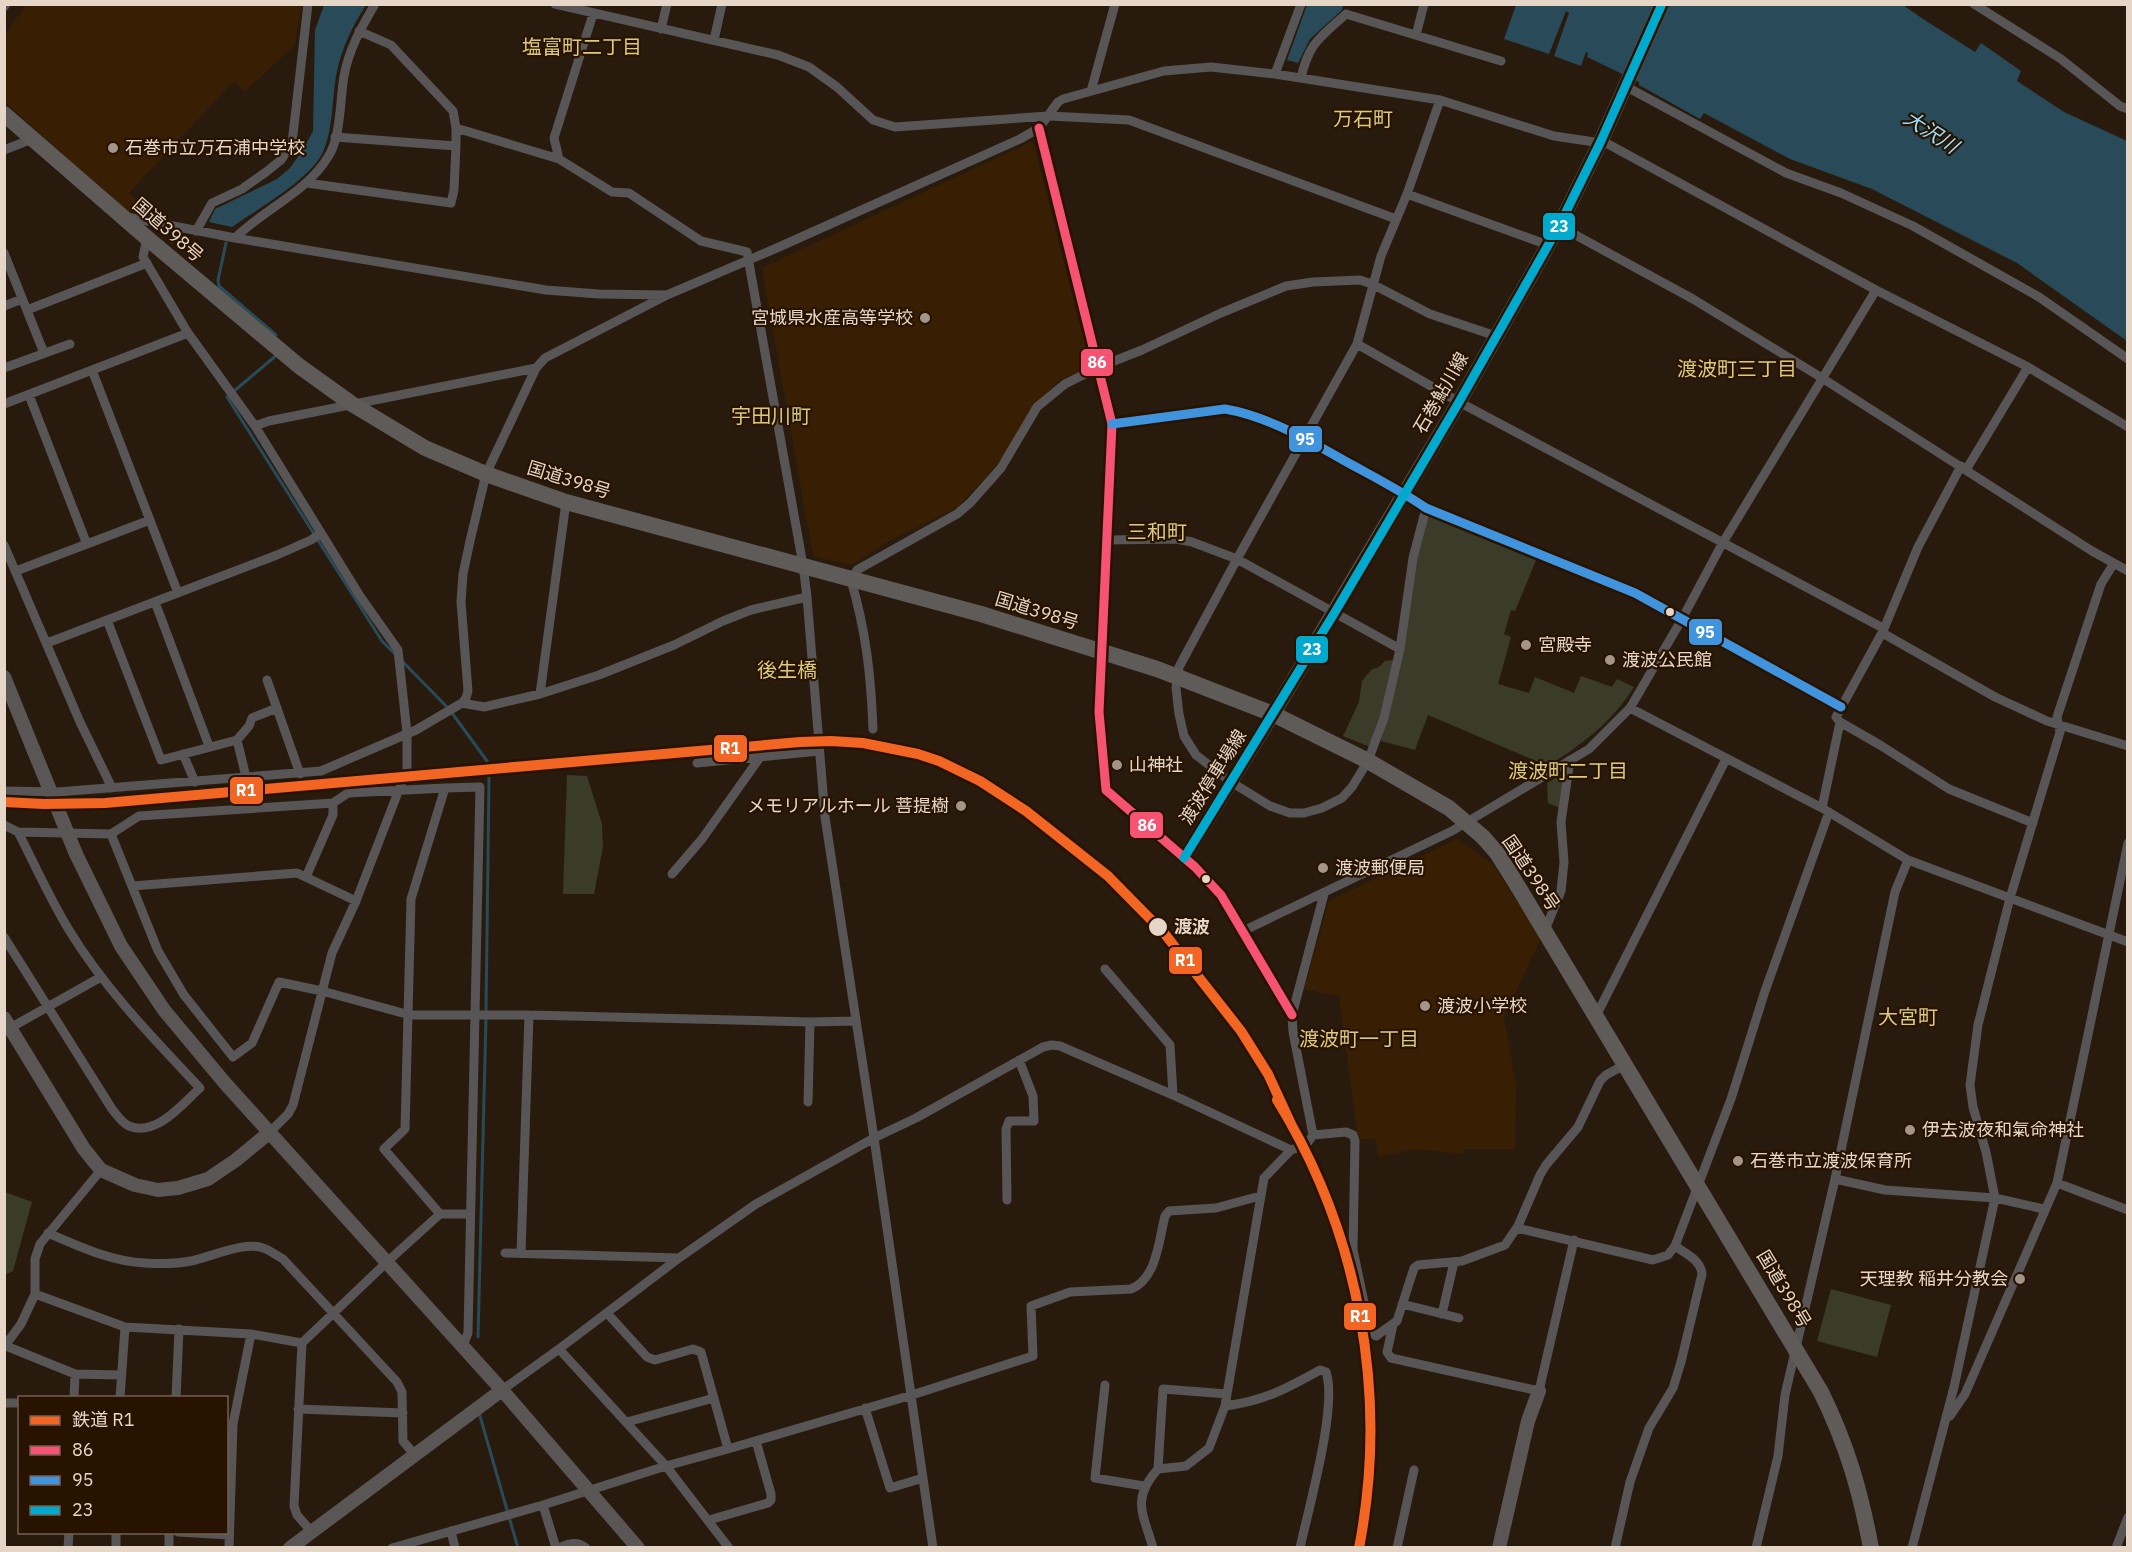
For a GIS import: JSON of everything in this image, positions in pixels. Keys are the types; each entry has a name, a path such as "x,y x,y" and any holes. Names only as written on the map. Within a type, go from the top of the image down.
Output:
{"highway":[{"name":"国道398号","path":"4,114 281,351 352,404 425,448 486,474 566,502 981,614 1176,677 1273,714 1427,794 1467,822 1497,853 1545,930 1821,1392 1840,1431 1863,1504 1871,1548"}],"main road":[{"name":"石巻鮎川線","path":"1273,714 1459,402 1548,245 1600,143 1662,4"}],"street":[{"path":"196,231 212,203 242,189 267,172 281,160 292,143 308,4"},
{"path":"235,238 249,224 307,183 330,155 350,51 358,31 375,4"},
{"path":"555,4 778,55 809,67 837,87 873,120 895,128 1049,116 1138,122 1396,219"},
{"path":"662,29 667,4"},
{"path":"714,40 722,4"},
{"path":"1091,91 1115,4"},
{"path":"1275,74 1301,4"},
{"path":"1416,35 1424,4"},
{"path":"1974,4 2061,59 2120,106 2127,109"},
{"path":"559,159 554,138 593,14"},
{"path":"1301,78 1305,57 1313,44 1346,14 1501,61"},
{"path":"307,183 451,203 454,190 456,146 453,111 391,45 358,31"},
{"path":"4,791 57,792 321,771 407,733 451,710 462,703 468,692 461,602 463,574 486,474 514,419 536,368 545,358 668,295 1020,139 1039,128 1058,102 1063,99 1164,71 1195,67 1275,74 1440,100 1554,135 1608,144 1876,290 2028,367 2127,427"},
{"path":"1626,84 1786,173 1841,193 1913,226 2038,297 2127,359"},
{"path":"1426,508 1413,558 1400,649 1384,718 1368,762 1353,787 1342,798 1322,808 1304,813 1290,813 1270,806 1231,782 1197,755 1185,736 1179,714 1176,677 1179,667 1357,344 1372,284 1440,100"},
{"path":"456,128 559,159 612,192 629,193 701,241 747,252 803,565 825,817 933,1548"},
{"path":"1039,128 1112,424 1103,652 1098,712 1106,790 1184,858 1221,895 1292,1015"},
{"path":"335,137 456,146"},
{"path":"4,150 32,139"},
{"path":"1407,194 1548,245"},
{"path":"122,216 235,238 546,290 599,294 668,295"},
{"path":"1558,226 1693,299 2127,571"},
{"path":"101,977 49,1007 7,1023 84,1149 101,1170 135,1185 158,1190 178,1188 208,1179 236,1160 288,1114 332,952 356,901 407,769 407,733 398,650 316,537 255,426 188,333 143,257 147,238"},
{"path":"4,253 44,353"},
{"path":"27,310 147,263"},
{"path":"873,729 867,647 862,618 851,580 857,570 957,514 970,503 1001,468 1037,407 1065,384 1286,286 1313,282 1360,280 1430,314 1496,336"},
{"path":"1241,932 1452,831 1589,749 1630,708 1682,619 1722,544 1876,290"},
{"path":"4,306 22,299"},
{"path":"4,404 188,333"},
{"path":"4,368 70,344"},
{"path":"1357,344 1459,402 1881,627 1886,635 1995,697 2047,722 2127,746"},
{"path":"2028,367 1964,468 1918,547 1883,631 1836,717 1840,723 1880,744 1949,789 2033,823"},
{"path":"255,426 269,421 536,368"},
{"path":"92,370 178,593"},
{"path":"29,395 86,542"},
{"path":"1112,424 1225,409 1244,412 1306,439 1426,508 1635,593 1841,707"},
{"path":"540,694 566,502"},
{"path":"16,571 86,542 150,520"},
{"path":"47,643 316,537"},
{"path":"1106,540 1176,539 1192,542 1237,559 1400,649"},
{"path":"4,545 80,722 112,788"},
{"path":"1912,1548 1945,1424 1995,1198 1986,1152 1973,1107 1970,1085 1978,1025 2010,898 2060,732 2057,717 2101,584 2114,563"},
{"path":"462,703 484,707 540,694 599,675 675,645 751,610 807,597"},
{"path":"155,602 208,746"},
{"path":"107,620 161,760 237,740 249,726 252,718 277,708"},
{"path":"4,677 89,885 121,946 154,997 224,1082 502,1390 638,1548"},
{"path":"267,680 300,774"},
{"path":"1630,708 1825,810 1908,860 2127,942"},
{"name":"渡波停車場線","path":"1184,858 1273,714"},
{"path":"1517,1228 1653,1260 1668,1255 1675,1246 1700,1186 1731,1099 1825,810 1840,723"},
{"path":"237,740 246,777"},
{"path":"697,762 819,751"},
{"path":"183,754 195,782"},
{"path":"672,874 702,839 761,756"},
{"path":"1596,1016 1726,759"},
{"path":"1545,930 1561,891 1564,862 1561,822 1570,760"},
{"path":"4,825 18,832 111,834 139,816 333,803 348,793 480,787 473,1015 468,1334 462,1348"},
{"path":"440,1214 384,1149 405,1129 410,1015 411,899 445,788"},
{"path":"306,877 333,815 333,803"},
{"path":"4,937 121,1120 129,1126 138,1127 161,1123 200,1088 143,1028 101,977 68,929 18,832"},
{"path":"111,834 158,951 184,995 233,1057 252,1043 279,982 410,1015 855,1021"},
{"path":"1945,1424 1965,1394 2057,1183 2127,843"},
{"path":"1756,1548 1778,1456 1785,1395 1836,1179 1895,892 1908,860"},
{"path":"132,886 297,873 356,901"},
{"path":"1158,1469 1186,1466 1209,1448 1225,1406 1264,1178 1291,1150 1306,1145 1313,1135 1293,1032 1292,1015 1324,894"},
{"path":"1105,969 1170,1045 1173,1095"},
{"path":"521,1253 529,1015"},
{"path":"808,1102 810,1022"},
{"path":"290,1548 679,1258 756,1204 1043,1047 1060,1046 1291,1150"},
{"path":"1007,1200 1006,1130 1010,1121 1034,1121 1033,1096 1019,1060"},
{"path":"1313,1135 1346,1132 1353,1135 1355,1141 1353,1250 1370,1330 1376,1336 1397,1321 1414,1268 1418,1265 1421,1263 1454,1263 1504,1245 1517,1228 1540,1175 1578,1127 1600,1081 1626,1064"},
{"path":"101,1170 40,1244 35,1259 36,1294 21,1324 5,1347 75,1374 121,1375"},
{"path":"1836,1179 1885,1190 1995,1198 2044,1209"},
{"path":"2057,1183 2127,1210"},
{"path":"392,1548 912,1395 1033,1356 1031,1306 1070,1292 1138,1287 1152,1266 1165,1216 1169,1211 1216,1208 1260,1196"},
{"path":"311,1531 297,1515 294,1506 302,1343 440,1214 470,1214"},
{"path":"48,1233 128,1262 174,1263 252,1246 263,1248 283,1259 397,1382 402,1392 403,1441 414,1454"},
{"path":"1499,1548 1528,1421 1539,1391 1574,1240"},
{"path":"1616,1548 1630,1482 1649,1428 1673,1388 1682,1362 1702,1274 1696,1261 1675,1246"},
{"path":"505,1253 679,1258"},
{"path":"1442,1314 1454,1263"},
{"path":"36,1294 125,1328 252,1334 302,1343"},
{"path":"1402,1304 1459,1318"},
{"path":"607,1313 651,1359 655,1360 693,1349 701,1352 728,1449"},
{"path":"1393,1325 1387,1352 1391,1358 1539,1391"},
{"path":"120,1396 125,1328"},
{"path":"176,1396 179,1329"},
{"path":"229,1548 233,1424 252,1334"},
{"path":"559,1349 666,1466 710,1520 729,1548"},
{"path":"1225,1406 1262,1399 1320,1370 1326,1372 1329,1395 1323,1447 1300,1548"},
{"path":"74,1396 75,1374"},
{"path":"1105,1385 1095,1478 1144,1486"},
{"path":"1153,1548 1140,1501 1144,1486 1158,1469 1163,1389 1227,1394"},
{"path":"627,1422 714,1398"},
{"path":"865,1408 890,1488 923,1478"},
{"path":"298,1409 403,1413"},
{"path":"710,1520 768,1503 771,1500 756,1441"},
{"path":"1397,1548 1414,1470"},
{"path":"543,1505 557,1548 571,1543 584,1545 586,1548"},
{"path":"2116,1548 2127,1517"},
{"path":"451,1531 455,1548"},
{"path":"204,1534 229,1535"}],"shaded area":[{"name":"石巻市立万石浦中学校","path":"26,5 301,5 295,45 245,91 234,81 129,193 152,216 124,210 5,102 5,35"},
{"name":"宮城県水産高等学校","path":"1033,141 1091,368 1060,380 1038,401 1003,458 958,507 889,541 852,565 813,556 762,268"},
{"name":"渡波小学校","path":"1457,839 1493,865 1541,938 1504,1017 1516,1087 1515,1149 1464,1149 1463,1154 1417,1149 1378,1156 1375,1139 1358,1139 1339,996 1304,989 1329,901"}],"green space":[{"path":"1428,515 1537,558 1515,611 1511,610 1504,634 1511,637 1498,684 1529,693 1535,677 1574,693 1581,676 1612,687 1617,679 1634,687 1606,722 1548,766 1428,715 1415,750 1381,741 1403,649 1415,564"},
{"path":"1395,660 1375,737 1370,747 1343,736 1359,702 1362,681 1371,670 1379,667 1385,661"},
{"path":"1566,772 1560,808 1548,803 1547,783"},
{"path":"567,775 587,776 602,824 603,847 594,894 563,894"},
{"path":"5,1192 32,1202 13,1271 5,1275"},
{"path":"1831,1289 1891,1305 1877,1357 1817,1341"}],"water":[{"path":"324,5 366,5 341,57 336,76 329,134 323,152 307,173 295,183 232,227 209,222 215,209 277,179 290,168 304,148 313,131 315,30"},
{"path":"1307,5 1343,5 1342,10 1310,39 1298,63 1287,60"},
{"name":"大沢川","path":"1516,5 1903,5 1975,52 1981,43 2021,71 2017,81 2064,112 2127,141 2127,341 2017,263 1872,189 1790,159 1704,113 1700,119 1639,85 1639,82 1587,57 1586,52 1581,66 1554,56 1569,13 1566,11 1549,54 1504,39"}],"waterway":[{"path":"226,243 218,280 219,286 276,335"},
{"path":"278,354 227,397 382,641 395,654"},
{"path":"402,661 448,708"},
{"path":"452,713 487,761 489,778 486,1011"},
{"path":"478,1337 486,1018"},
{"path":"480,1416 518,1548"}],"rail line":[{"name":"R1","path":"4,802 105,803 800,742 863,743 918,754 939,761 980,781 1026,811 1108,876 1164,933 1241,1031 1268,1074 1292,1126"},
{"name":"R1","path":"1277,1100 1305,1151 1329,1204 1347,1260 1360,1316 1368,1374 1370,1432 1367,1490 1359,1548"}],"transit line":[{"name":"23","path":"1184,858 1335,612 1459,402 1559,226 1600,143 1662,4"},
{"name":"86","path":"1039,128 1112,424 1099,712 1106,790 1195,867 1221,895 1292,1015"},
{"name":"95","path":"1112,424 1225,409 1272,423 1317,445 1426,508 1635,593 1841,707"}],"place":[{"name":"石巻市立万石浦中学校","path":"113,148"},
{"name":"宮城県水産高等学校","path":"925,318"},
{"name":"宮殿寺","path":"1526,645"},
{"name":"渡波公民館","path":"1610,660"},
{"name":"山神社","path":"1117,765"},
{"name":"メモリアルホール 菩提樹","path":"961,806"},
{"name":"渡波郵便局","path":"1323,868"},
{"name":"渡波","path":"1158,927"},
{"name":"渡波小学校","path":"1425,1006"},
{"name":"伊去波夜和氣命神社","path":"1910,1130"},
{"name":"石巻市立渡波保育所","path":"1738,1161"},
{"name":"天理教 稲井分教会","path":"2020,1279"}],"district":[{"name":"塩富町二丁目","path":"582,47"},
{"name":"万石町","path":"1363,119"},
{"name":"渡波町三丁目","path":"1737,369"},
{"name":"宇田川町","path":"771,416"},
{"name":"三和町","path":"1157,532"},
{"name":"後生橋","path":"787,670"},
{"name":"渡波町二丁目","path":"1568,771"},
{"name":"大宮町","path":"1908,1017"},
{"name":"渡波町一丁目","path":"1359,1039"}]}
